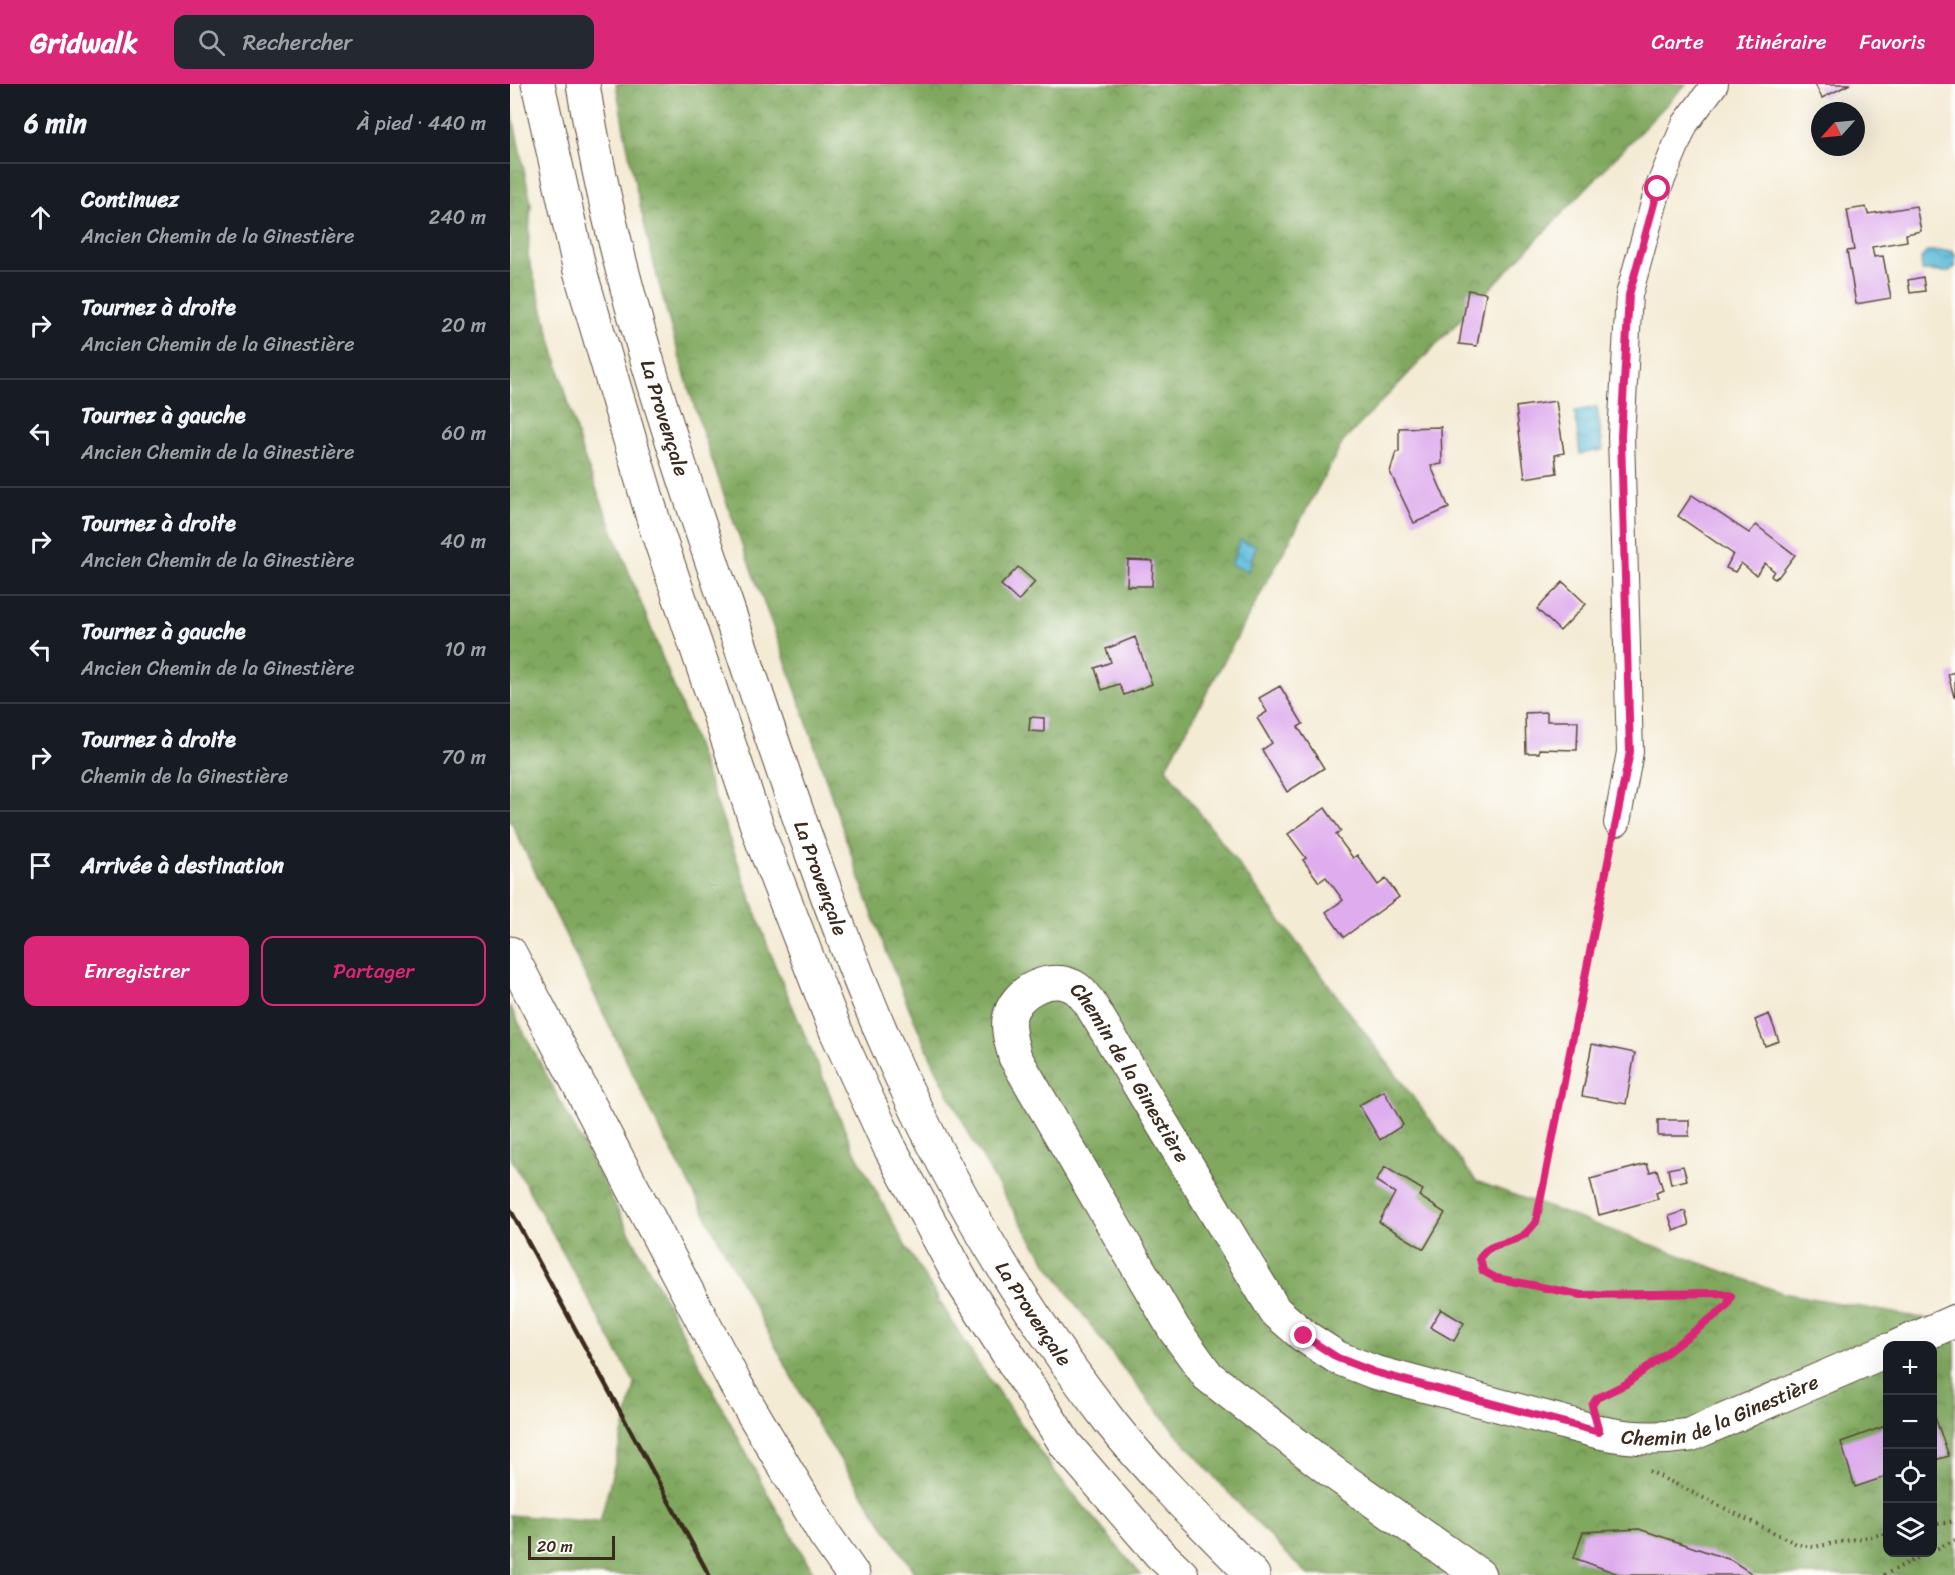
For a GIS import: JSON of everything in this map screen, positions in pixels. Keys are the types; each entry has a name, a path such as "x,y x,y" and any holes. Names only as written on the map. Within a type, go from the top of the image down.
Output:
{"main road":[{"name":"La Provençale","path":"538,84 580,271 655,525 762,841 836,1032 889,1146 961,1280 1053,1426 1073,1454 1159,1553 1182,1575"},
{"name":"La Provençale","path":"583,84 592,138 626,281 670,438 814,860 894,1060 966,1204 1044,1330 1113,1425 1194,1516 1253,1575"},
{"path":"510,953 735,1383 825,1534 853,1575"},
{"name":"Chemin de la Ginestière","path":"1479,1575 1331,1471 1208,1376 1174,1329 1015,1056 1009,1019 1016,1001 1030,990 1047,982 1060,981 1077,988 1089,1002 1275,1311 1304,1336 1338,1358 1374,1372 1599,1432 1625,1438 1659,1440 1690,1435 1883,1352"},
{"path":"1909,1341 1955,1321"}],"street":[{"path":"1617,823 1630,752 1621,436 1629,295 1658,189 1685,124 1715,84"}],"path":[{"path":"1599,1432 1592,1405 1597,1398 1626,1384 1727,1306 1731,1296 1721,1293 1581,1295 1496,1278 1483,1271 1480,1258 1484,1251 1524,1235 1536,1222 1617,823"},
{"path":"1642,1468 1799,1545 1814,1547 1883,1534"},
{"path":"1937,1524 1955,1521"},
{"path":"1937,1549 1955,1540"},
{"path":"1884,1575 1921,1557"}],"green space":[{"path":"616,84 1686,84 1343,442 1166,768 1476,1181 1783,1293 1955,1324 1955,1575 1308,1575 1250,1516 1141,1391 1043,1257 999,1187 959,1114 923,1040 866,897 783,654 705,440 660,289 636,187"},
{"path":"510,103 531,203 528,256 582,452 688,723 774,963 852,1146 906,1247 978,1363 1050,1466 1141,1575 916,1575 817,1424 658,1126 510,820"},
{"path":"510,1006 771,1500 815,1575 510,1575 510,1515 600,1522 635,1384 510,1156"}],"water":[{"path":"1928,251 1952,251 1955,255 1955,267 1949,272 1922,271 1921,258"},
{"path":"1597,407 1603,450 1580,454 1575,411"},
{"path":"1240,540 1256,545 1248,571 1231,565"}],"building":[{"path":"1815,84 1850,84 1822,98"},
{"path":"1916,206 1921,231 1906,234 1907,241 1872,247 1874,257 1883,256 1891,298 1856,304 1847,251 1854,250 1847,210 1866,207 1868,214"},
{"path":"1923,277 1925,291 1910,293 1908,280"},
{"path":"1468,290 1486,293 1477,346 1459,344"},
{"path":"1556,401 1564,453 1555,455 1557,473 1525,478 1516,407"},
{"path":"1441,427 1442,464 1431,466 1449,508 1414,523 1390,472 1396,452 1399,452 1399,428"},
{"path":"1692,495 1749,533 1756,525 1795,555 1774,579 1771,576 1774,571 1765,563 1756,575 1741,563 1735,572 1726,568 1733,554 1678,516"},
{"path":"1128,560 1153,561 1152,586 1127,586"},
{"path":"1018,567 1035,582 1018,601 1001,585"},
{"path":"1563,582 1586,604 1560,631 1537,609"},
{"path":"1135,637 1152,684 1124,695 1119,684 1102,690 1095,668 1111,662 1106,649"},
{"path":"1955,672 1955,697 1954,697 1948,674"},
{"path":"1280,686 1303,724 1298,727 1324,768 1287,792 1262,750 1272,743 1257,718 1267,712 1259,698"},
{"path":"1547,712 1547,721 1578,721 1577,750 1539,749 1539,753 1526,753 1525,713"},
{"path":"1030,717 1044,718 1044,732 1029,731"},
{"path":"1325,808 1341,831 1336,835 1353,858 1357,855 1378,885 1386,879 1399,897 1344,937 1326,912 1343,900 1326,877 1319,882 1303,860 1306,858 1288,834"},
{"path":"1769,1014 1779,1041 1765,1046 1755,1020"},
{"path":"1592,1044 1635,1053 1626,1104 1582,1096"},
{"path":"1384,1091 1403,1125 1380,1140 1359,1105"},
{"path":"1658,1120 1689,1120 1689,1136 1658,1136"},
{"path":"1647,1164 1650,1172 1657,1170 1663,1190 1656,1193 1658,1199 1599,1215 1590,1179"},
{"path":"1683,1166 1687,1180 1671,1184 1668,1169"},
{"path":"1385,1167 1423,1190 1419,1196 1445,1213 1424,1249 1379,1222 1395,1193 1376,1181"},
{"path":"1685,1211 1689,1225 1674,1231 1669,1216"},
{"path":"1441,1309 1464,1323 1454,1341 1430,1327"},
{"path":"1937,1423 1949,1456 1937,1460"},
{"path":"1883,1427 1883,1478 1855,1487 1841,1442"},
{"path":"1639,1529 1731,1560 1754,1575 1621,1575 1574,1558 1583,1532"}],"railway":[{"path":"510,1209 709,1575"}],"route":[{"path":"1304,1336 1338,1358 1374,1372 1599,1432 1592,1405 1597,1398 1626,1384 1727,1306 1731,1296 1721,1293 1581,1295 1496,1278 1483,1271 1480,1258 1490,1247 1506,1244 1524,1235 1536,1222 1630,752 1621,436 1629,295 1658,189"}]}
